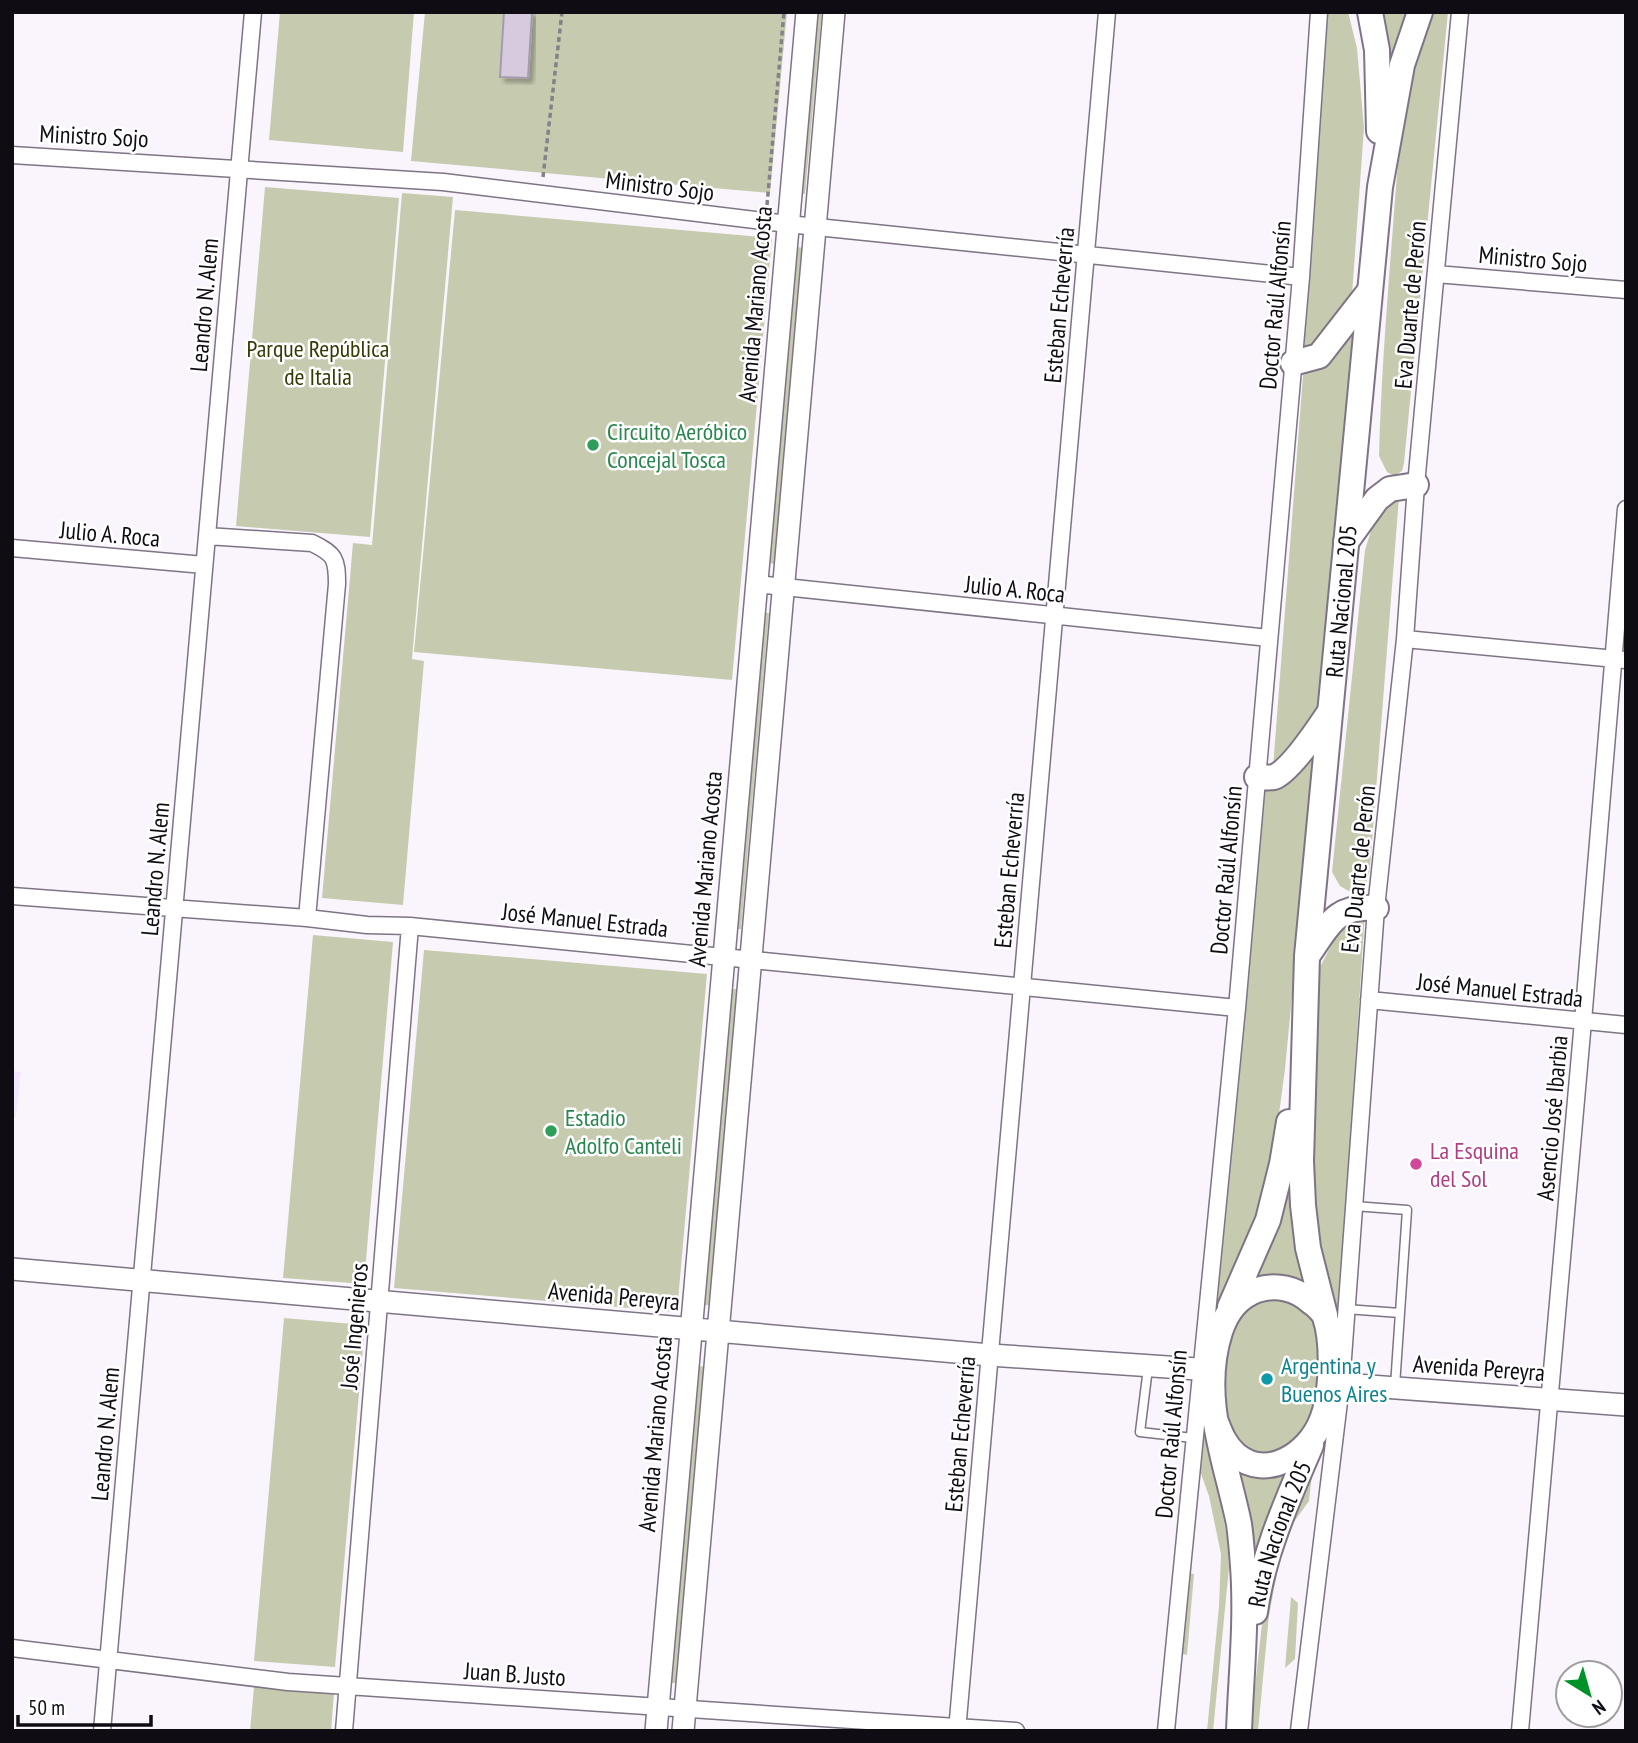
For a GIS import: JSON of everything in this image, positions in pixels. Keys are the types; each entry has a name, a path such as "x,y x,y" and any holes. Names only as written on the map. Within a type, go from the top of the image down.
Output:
{"main road":[{"name":"Avenida Mariano Acosta","path":"656,1731 807,12"},
{"path":"683,1731 834,12"},
{"name":"Ruta Nacional 205","path":"1370,12 1377,50 1380,187"},
{"name":"Ruta Nacional 205","path":"1239,1731 1259,1588 1285,1504 1335,1384 1330,1353 1335,1312 1308,1248 1303,1205 1301,1161 1307,956 1380,187 1402,65 1420,12"},
{"path":"1293,363 1319,356 1368,293"},
{"path":"1346,543 1377,499 1390,489 1416,485"},
{"path":"1257,777 1273,777 1283,770 1304,748 1330,713"},
{"path":"1307,956 1335,917 1356,906 1376,908"},
{"name":"Ruta Nacional 205","path":"1239,1731 1243,1568 1239,1527 1213,1414 1206,1369 1226,1314 1268,1220 1282,1164 1305,1014"},
{"name":"Avenida Pereyra","path":"12,1269 718,1332 1206,1369"},
{"path":"1226,1314 1250,1293 1280,1287 1293,1290 1335,1312"},
{"name":"Avenida Pereyra","path":"1335,1384 1626,1405"},
{"name":"Ruta Nacional 205","path":"1213,1414 1225,1443 1246,1460 1261,1465 1288,1461 1302,1451 1321,1423"}],"street":[{"name":"Leandro N. Alem","path":"102,1731 253,12"},
{"name":"Esteban Echeverría","path":"957,1729 1107,12"},
{"name":"Doctor Raúl Alfonsín","path":"1166,1731 1193,1438 1206,1369 1301,277 1319,12"},
{"name":"Eva Duarte de Perón","path":"1335,1312 1354,1206 1376,908 1405,639 1416,485 1460,12"},
{"name":"Ministro Sojo","path":"12,155 239,167 443,182 815,227 1301,277"},
{"name":"Ministro Sojo","path":"1436,274 1626,290"},
{"name":"Asencio José Ibarbia","path":"1520,1731 1583,1021 1619,659 1626,509"},
{"path":"207,536 312,543 328,551 337,564 307,918"},
{"name":"Julio A. Roca","path":"12,548 204,565"},
{"name":"Julio A. Roca","path":"757,584 1269,638"},
{"path":"1405,639 1619,659"},
{"name":"José Manuel Estrada","path":"12,896 367,925 410,926 1237,1008"},
{"name":"José Ingenieros","path":"344,1731 410,926"},
{"name":"José Manuel Estrada","path":"1369,1000 1626,1025"},
{"path":"1299,1731 1335,1384"},
{"name":"Juan B. Justo","path":"12,1648 288,1682 1016,1731"}],"lane":[{"path":"1354,1206 1407,1210 1395,1389"},
{"path":"1335,1312 1400,1313"},
{"path":"1148,1365 1140,1432 1193,1438"}],"path":[{"path":"541,194 562,12"},
{"path":"766,221 784,12"}],"shaded area":[{"path":"12,1071 21,1072 16,1117 12,1117"}],"green space":[{"path":"280,12 414,12 403,152 269,140"},
{"path":"425,12 787,12 770,193 411,161"},
{"path":"816,12 822,12 805,194 800,194"},
{"path":"1327,12 1348,12 1357,48 1364,128 1351,309 1317,348 1301,353"},
{"path":"1376,12 1414,12 1388,111"},
{"path":"1433,12 1448,12 1404,463 1402,471 1394,476 1387,472 1379,456 1384,341 1397,172 1408,90 1422,37"},
{"name":"Parque República de Italia","path":"265,187 399,198 370,537 236,526"},
{"path":"402,193 453,197 412,659 424,661 403,905 322,898 353,543 372,545"},
{"name":"Circuito Aeróbico Concejal Tosca","path":"455,210 772,238 732,680 414,652"},
{"path":"797,247 803,248 775,564 769,563"},
{"path":"1356,324 1324,705 1273,768 1303,375 1322,366"},
{"path":"1399,497 1370,867 1366,883 1352,893 1340,886 1332,872 1365,550 1374,521"},
{"path":"763,613 769,613 741,929 735,929"},
{"path":"1316,746 1285,1069 1275,1144 1261,1203 1240,1262 1212,1323 1263,786"},
{"path":"1365,912 1337,1344 1313,1240 1308,1096 1320,967 1338,932"},
{"path":"313,935 393,942 364,1284 283,1278"},
{"name":"Estadio Adolfo Canteli","path":"424,950 707,974 677,1312 394,1288"},
{"path":"732,989 738,989 710,1305 704,1305"},
{"path":"1290,1152 1316,1298 1250,1286"},
{"path":"1289,1297 1314,1316 1323,1361 1314,1420 1295,1447 1263,1457 1235,1444 1220,1412 1224,1346 1239,1312 1257,1300"},
{"path":"284,1318 365,1325 335,1667 254,1661"},
{"path":"699,1366 705,1367 676,1683 671,1683"},
{"path":"1203,1428 1227,1538 1229,1568 1213,1731 1207,1731 1219,1606 1221,1554 1209,1496 1199,1468"},
{"path":"1314,1456 1309,1501 1294,1522 1279,1563 1269,1615 1258,1731 1250,1731 1264,1606 1274,1561"},
{"path":"1230,1458 1290,1468 1253,1594"},
{"path":"1188,1573 1194,1574 1187,1655 1182,1654"},
{"path":"1291,1597 1298,1603 1295,1659 1285,1668"},
{"path":"254,1687 334,1693 331,1731 250,1731"}],"building":[{"path":"504,12 532,12 528,78 500,77"}],"place":[{"name":"Circuito Aeróbico Concejal Tosca","path":"593,445"},
{"name":"Estadio Adolfo Canteli","path":"551,1131"},
{"name":"La Esquina del Sol","path":"1416,1164"},
{"name":"Argentina y Buenos Aires","path":"1267,1379"}]}
